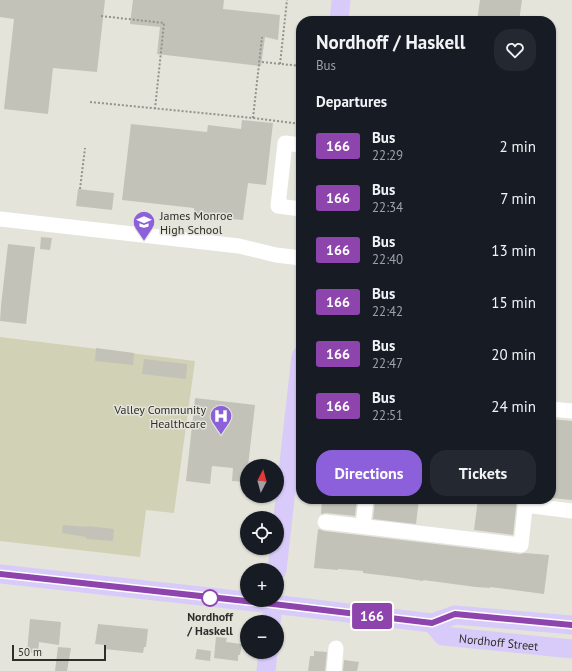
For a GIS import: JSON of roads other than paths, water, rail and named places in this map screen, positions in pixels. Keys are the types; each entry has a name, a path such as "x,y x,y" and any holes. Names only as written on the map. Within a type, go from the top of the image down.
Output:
{"main road":[{"path":"339,16 341,0"},
{"path":"278,563 296,413"},
{"name":"Nordhoff Street","path":"0,574 273,609 432,623 455,614 572,625"},
{"name":"Nordhoff Street","path":"432,623 444,636 572,649"},
{"path":"266,671 267,659"}],"lane":[{"path":"296,144 285,143 278,206 296,208"},
{"path":"0,219 239,246 276,255 296,257"},
{"path":"556,409 572,411"},
{"path":"363,526 365,504"},
{"path":"325,522 521,545 526,504"},
{"path":"536,504 572,511"},
{"path":"500,642 503,618"},
{"path":"334,671 336,648"}],"place":[{"name":"James Monroe High School","path":"144,242"},
{"name":"Valley Community Healthcare","path":"221,436"},
{"name":"Nordhoff / Haskell","path":"210,598"}]}
